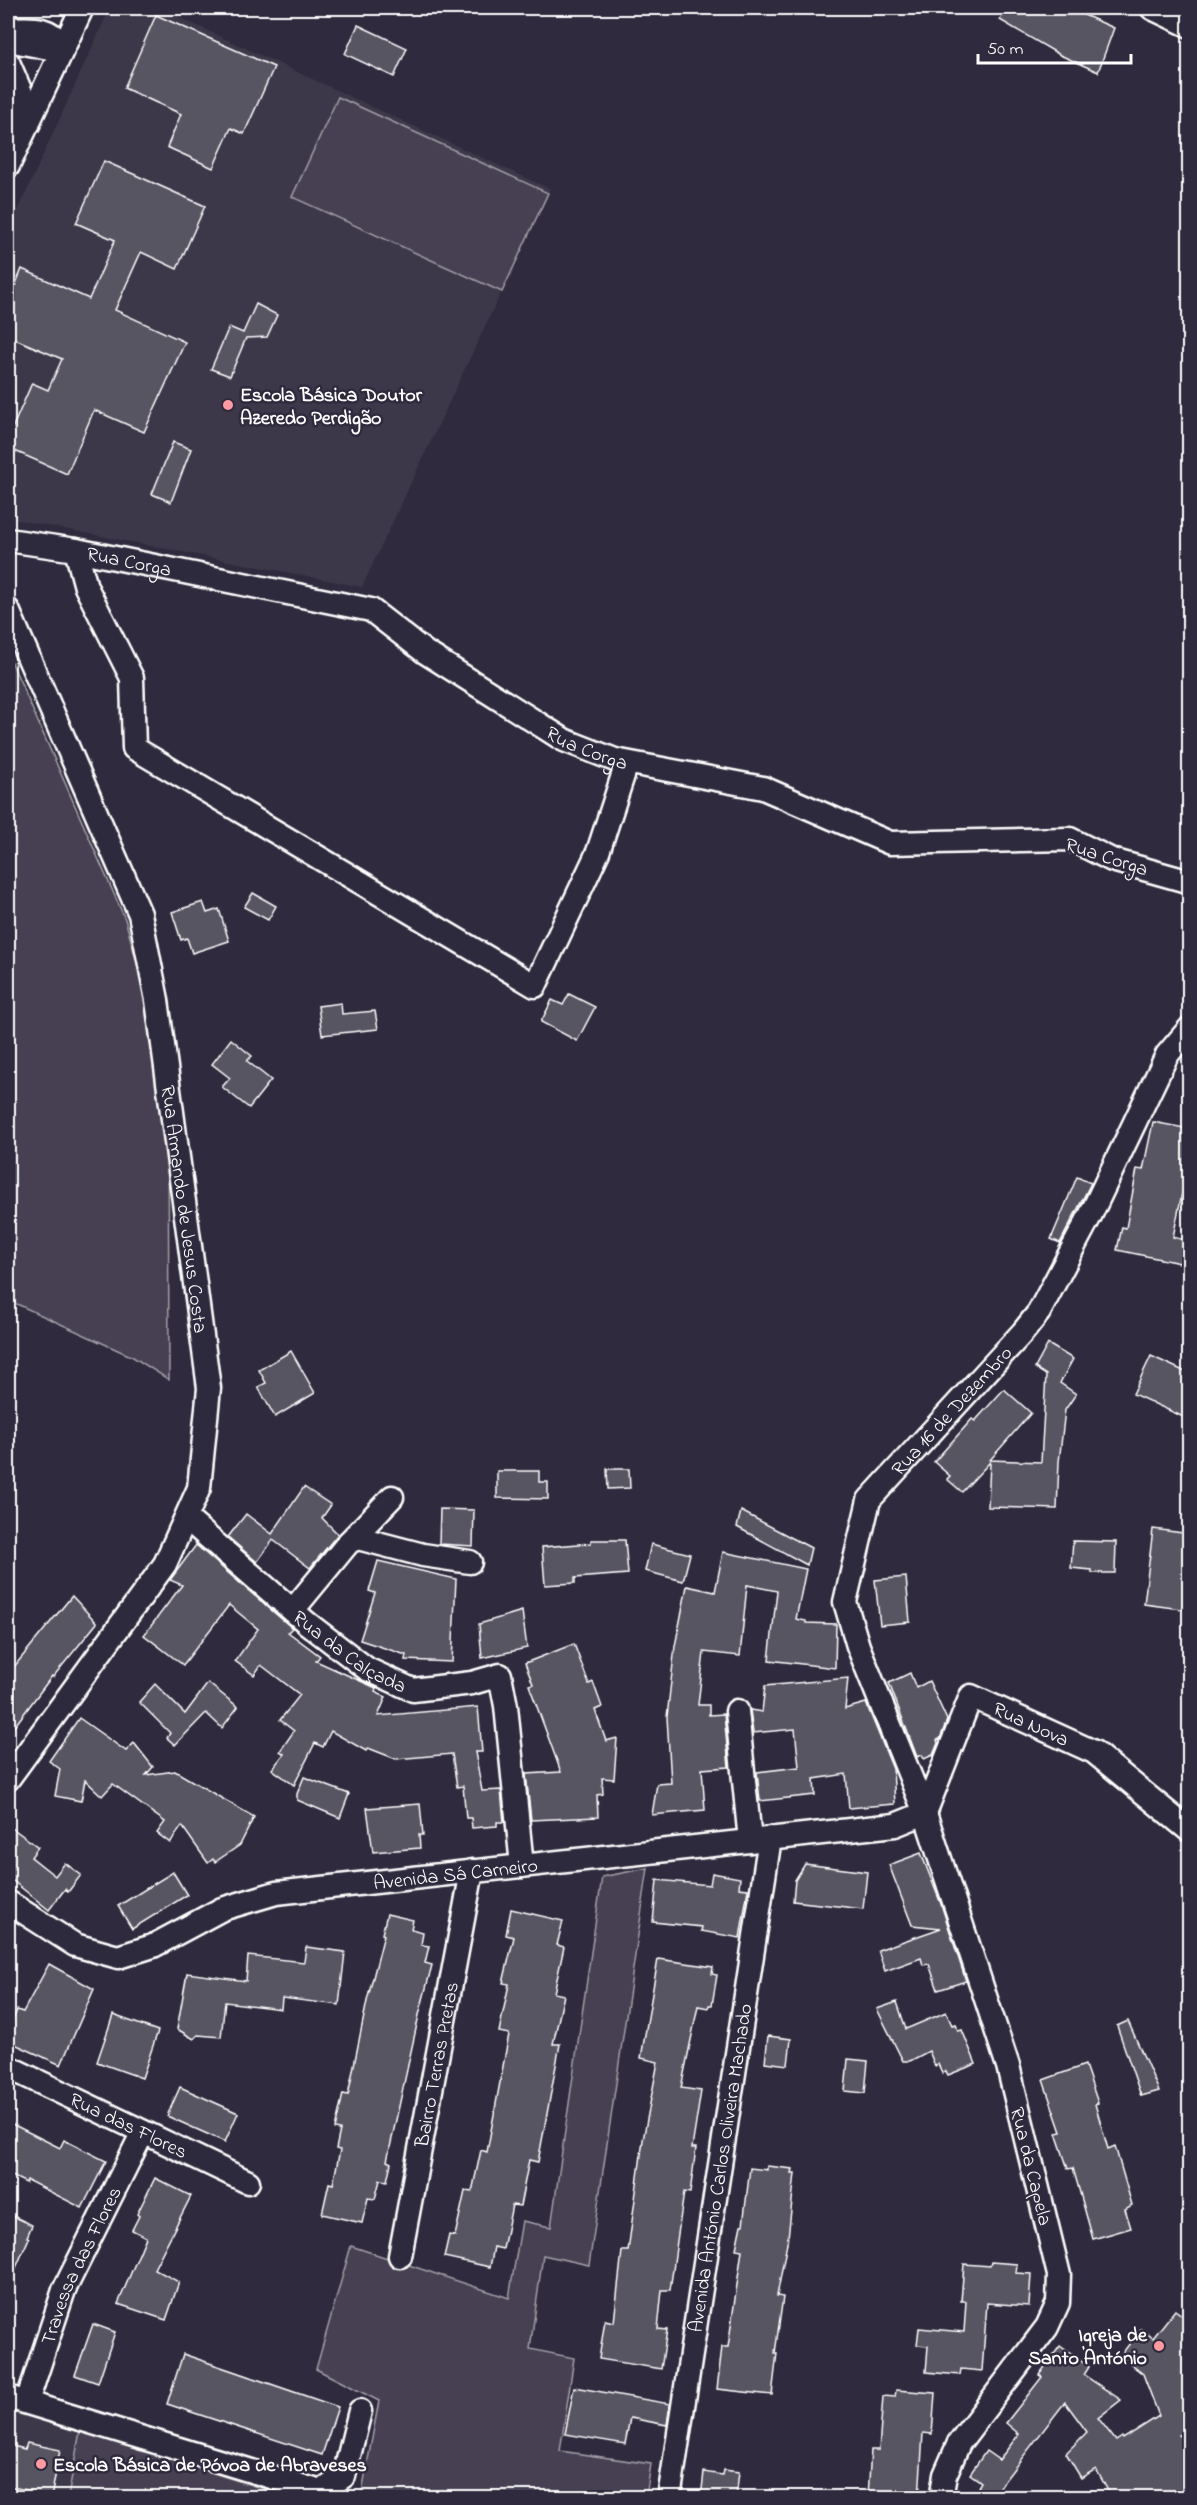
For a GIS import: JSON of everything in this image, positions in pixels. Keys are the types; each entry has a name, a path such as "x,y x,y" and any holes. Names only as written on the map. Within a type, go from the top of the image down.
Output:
{"street":[{"path":"35,29 76,8"},
{"path":"8,166 82,8"},
{"path":"1152,8 1190,26"},
{"path":"8,30 35,29 51,32 64,46"},
{"path":"8,40 49,48 64,46"},
{"path":"8,62 20,90 29,123"},
{"name":"Rua Corga","path":"8,540 76,550 371,610 425,652 564,740 627,763 763,788 890,843 1070,840 1112,860 1190,882"},
{"path":"76,550 86,586 132,678 134,748 535,986 598,852 627,763"},
{"name":"Rua Armando de Jesus Costa","path":"8,610 140,914 158,1000 209,1388 199,1488 165,1564 8,1779"},
{"name":"Rua 16 de Dezembro","path":"925,1813 858,1646 845,1602 869,1500 1039,1312 1090,1214 1167,1055 1190,1028"},
{"path":"293,1610 349,1542 392,1497"},
{"name":"Rua da Calçada","path":"186,1518 293,1610 367,1669 413,1689 472,1683 500,1675 506,1706 522,1866"},
{"path":"349,1542 358,1538 423,1556 470,1562"},
{"name":"Rua Nova","path":"925,1813 971,1696 1094,1752 1190,1831"},
{"name":"Avenida António Carlos Oliveira Machado","path":"669,2498 760,1840 737,1711"},
{"name":"Avenida Sá Carneiro","path":"8,1902 75,1945 118,1958 153,1946 222,1909 276,1893 895,1825 925,1813"},
{"name":"Rua da Capela","path":"925,1813 1008,2066 1059,2276 1058,2303 1047,2327 959,2443 945,2475 941,2498"},
{"name":"Bairro Terras Pretas","path":"400,2256 472,1871"},
{"name":"Rua das Flores","path":"8,2067 248,2182"},
{"name":"Travessa das Flores","path":"17,2399 64,2290 143,2132"},
{"path":"17,2399 321,2492 344,2476 360,2411"}],"shaded area":[{"name":"Escola Básica Doutor Azeredo Perdigão","path":"110,8 159,8 550,189 362,587 8,518 8,232"},
{"path":"338,97 548,193 502,292 292,197"},
{"path":"8,654 125,919 168,1075 169,1380 133,1357 8,1300"},
{"path":"648,1868 589,2265 543,2255 530,2349 574,2358 560,2451 651,2464 646,2497 361,2497 379,2401 316,2369 351,2246 509,2298 522,2221 551,2227 602,1877"},
{"name":"Escola Básica de Póvoa de Abraveses","path":"8,2409 80,2431 68,2497 8,2497"},
{"path":"80,2431 289,2497 68,2497"}],"building":[{"path":"1006,8 1068,8 1114,28 1098,72 1060,55 1000,20"},
{"path":"156,15 274,67 244,134 231,128 213,168 167,147 181,114 124,88"},
{"path":"358,25 407,48 394,77 345,54"},
{"path":"104,161 205,206 177,269 141,252 115,310 185,342 144,432 94,410 67,474 8,448 8,438 32,383 48,390 62,359 8,336 8,303 22,269 89,299 115,240 76,223"},
{"path":"256,304 277,315 267,337 246,338 230,376 211,369 229,327 243,333"},
{"path":"173,442 191,449 171,502 152,494"},
{"path":"253,893 276,906 268,920 244,907"},
{"path":"203,902 207,913 219,909 229,941 192,953 187,938 181,940 172,912"},
{"path":"569,994 595,1007 577,1041 541,1022 552,1000 563,1005"},
{"path":"341,1003 342,1014 375,1011 378,1029 322,1035 318,1006"},
{"path":"231,1039 252,1056 247,1061 271,1080 249,1108 222,1087 230,1078 212,1064"},
{"path":"1153,1122 1190,1129 1190,1155 1173,1237 1184,1240 1180,1263 1117,1250 1122,1227 1126,1228 1137,1169 1143,1170"},
{"path":"1077,1177 1091,1183 1060,1243 1051,1239"},
{"path":"1048,1344 1073,1359 1060,1383 1076,1394 1065,1410 1057,1509 988,1507 990,1462 962,1492 947,1479 950,1476 934,1462 972,1419 975,1421 1004,1389 1031,1413 990,1460 1041,1462 1046,1375 1035,1368"},
{"path":"291,1351 315,1393 275,1417 258,1387 266,1383 259,1370"},
{"path":"1151,1356 1190,1374 1190,1420 1133,1394"},
{"path":"607,1469 629,1469 630,1488 608,1489"},
{"path":"497,1471 539,1471 539,1482 548,1482 548,1499 497,1498"},
{"path":"304,1487 331,1505 322,1518 338,1534 310,1568 273,1540 257,1562 228,1537 246,1514 272,1534"},
{"path":"440,1509 474,1510 473,1546 439,1544"},
{"path":"741,1511 811,1548 807,1565 737,1527"},
{"path":"1153,1529 1190,1534 1188,1610 1144,1604"},
{"path":"591,1540 625,1540 628,1574 575,1578 575,1583 545,1585 542,1547 591,1543"},
{"path":"1073,1541 1116,1542 1115,1573 1092,1573 1092,1570 1071,1568"},
{"path":"651,1544 690,1554 683,1581 645,1571"},
{"path":"196,1545 292,1628 288,1632 320,1656 316,1661 376,1688 375,1692 386,1697 378,1716 478,1707 482,1752 475,1752 482,1791 501,1790 504,1822 497,1822 497,1826 472,1828 471,1818 466,1818 463,1786 457,1787 452,1754 396,1759 368,1748 366,1751 331,1731 323,1747 315,1743 294,1785 272,1769 284,1754 280,1751 294,1731 280,1720 300,1695 261,1665 254,1675 235,1661 258,1629 229,1605 183,1665 144,1635 182,1585 170,1580"},
{"path":"723,1552 806,1569 796,1619 806,1621 806,1623 836,1624 835,1668 769,1660 777,1591 747,1585 740,1656 704,1652 698,1705 709,1705 709,1715 724,1714 729,1767 702,1769 705,1810 652,1815 657,1784 671,1783 667,1717 675,1646 687,1586 715,1592"},
{"path":"378,1561 456,1579 452,1662 405,1660 406,1655 360,1640 375,1593 369,1591"},
{"path":"906,1577 910,1622 880,1625 875,1580"},
{"path":"72,1596 97,1623 52,1676 8,1735 8,1674"},
{"path":"522,1611 527,1648 482,1658 479,1624"},
{"path":"574,1644 589,1684 593,1682 602,1707 595,1710 606,1741 617,1738 614,1779 602,1778 603,1794 597,1795 598,1817 531,1820 526,1774 561,1772 529,1685 533,1684 525,1663"},
{"path":"910,1673 916,1688 929,1681 947,1720 940,1739 937,1740 933,1755 924,1759 922,1755 917,1757 889,1683"},
{"path":"848,1678 845,1709 866,1703 893,1769 895,1804 849,1808 846,1774 814,1779 815,1795 760,1801 757,1772 799,1767 795,1729 753,1733 750,1710 762,1712 765,1686"},
{"path":"208,1683 238,1707 222,1728 206,1713 175,1745 167,1738 170,1733 139,1702 155,1684 185,1714"},
{"path":"79,1718 126,1751 134,1743 153,1767 146,1775 175,1771 254,1817 240,1845 215,1862 213,1859 208,1863 182,1826 170,1843 157,1833 165,1822 113,1784 102,1796 85,1780 81,1801 55,1796 60,1769 49,1761"},
{"path":"304,1777 349,1794 340,1818 297,1800"},
{"path":"420,1804 423,1835 419,1835 420,1848 373,1852 367,1808"},
{"path":"8,1825 38,1847 31,1857 55,1876 65,1863 81,1875 68,1892 65,1889 49,1910 8,1877"},
{"path":"921,1853 941,1904 966,1981 938,1990 929,1964 923,1965 921,1958 885,1971 878,1950 941,1928 912,1925 889,1865"},
{"path":"805,1864 867,1872 863,1909 793,1901 795,1880"},
{"path":"173,1872 187,1895 132,1929 118,1906"},
{"path":"712,1873 740,1878 739,1888 748,1889 740,1938 701,1931 702,1927 653,1922 657,1880 710,1885"},
{"path":"511,1909 563,1921 557,1945 564,1947 554,1993 564,1995 553,2044 560,2044 538,2162 529,2160 520,2206 512,2205 503,2249 494,2247 490,2267 444,2257 449,2235 455,2236 465,2191 472,2192 481,2150 487,2152 509,2034 499,2032 509,1984 503,1983 514,1937 506,1935"},
{"path":"387,1914 413,1920 411,1929 423,1932 421,1945 429,1946 425,1963 432,1965 387,2161 391,2163 387,2181 380,2180 375,2199 368,2198 362,2223 322,2214 329,2183 333,2184 340,2150 336,2149 340,2130 335,2129 343,2094 348,2095"},
{"path":"306,1947 345,1952 339,2005 282,1998 281,2009 225,2002 221,2037 198,2035 194,2039 177,2029 187,1973 246,1981 248,1956 304,1962"},
{"path":"658,1959 713,1967 712,1974 717,1975 712,2005 708,2008 698,2006 681,2088 701,2091 692,2148 696,2148 690,2193 684,2192 670,2290 662,2290 658,2329 667,2330 661,2369 599,2359 605,2320 614,2322 622,2251 628,2251 643,2140 658,2062 641,2058"},
{"path":"49,1964 94,1989 61,2065 8,2041 8,2031 17,2010 23,2012"},
{"path":"897,2002 906,2029 946,2012 952,2025 956,2024 958,2031 962,2030 976,2064 948,2075 946,2071 942,2073 938,2064 935,2066 929,2051 910,2061 903,2061 877,2009"},
{"path":"113,2015 158,2031 142,2078 97,2062"},
{"path":"1128,2021 1159,2091 1141,2096 1117,2026"},
{"path":"768,2036 791,2039 788,2065 765,2062"},
{"path":"848,2059 868,2061 865,2093 845,2091"},
{"path":"1085,2065 1098,2103 1095,2104 1108,2149 1115,2146 1132,2205 1125,2209 1131,2228 1093,2239 1073,2168 1068,2169 1056,2133 1061,2132 1043,2080"},
{"path":"180,2087 238,2113 225,2142 167,2116"},
{"path":"8,2122 60,2148 64,2140 106,2161 82,2208 27,2180 26,2183 8,2174"},
{"path":"767,2166 793,2169 792,2173 795,2173 788,2238 777,2296 783,2297 772,2395 717,2389 722,2347 728,2347 742,2250 736,2249 741,2225 743,2225 750,2168 767,2170"},
{"path":"155,2178 191,2196 154,2269 179,2282 166,2320 118,2304 146,2237 132,2230 139,2216 137,2214"},
{"path":"13,2216 32,2225 27,2237 29,2238 8,2286 8,2227"},
{"path":"991,2262 1017,2264 1016,2273 1031,2274 1029,2306 987,2303 982,2371 961,2369 960,2375 926,2372 928,2346 917,2345 919,2328 964,2332 966,2301 961,2301 964,2264 990,2266"},
{"path":"1175,2310 1190,2321 1190,2429 1179,2435 1190,2453 1190,2498 1112,2498 1096,2469 1081,2478 1066,2453 1087,2432 1065,2402 992,2497 978,2487 981,2482 970,2474 986,2451 999,2460 1019,2434 1006,2423 1042,2377 1039,2375 1060,2346 1089,2367 1084,2375 1121,2400 1098,2418 1116,2441 1159,2416 1143,2374 1120,2356 1141,2329 1153,2338"},
{"path":"93,2324 115,2332 98,2383 75,2375"},
{"path":"183,2354 338,2407 322,2455 167,2404"},
{"path":"574,2387 670,2404 667,2425 630,2418 625,2444 565,2434"},
{"path":"896,2390 935,2393 932,2434 923,2433 919,2498 868,2496 871,2450 879,2450 883,2396 895,2397"},
{"path":"27,2443 60,2450 51,2498 29,2498 31,2491 8,2486 8,2445 25,2449"},
{"path":"723,2470 739,2472 736,2498 701,2498 704,2472 722,2475"}],"place":[{"name":"Escola Básica Doutor Azeredo Perdigão","path":"228,405"},
{"name":"Igreja de Santo António","path":"1159,2346"},
{"name":"Escola Básica de Póvoa de Abraveses","path":"41,2464"}]}
